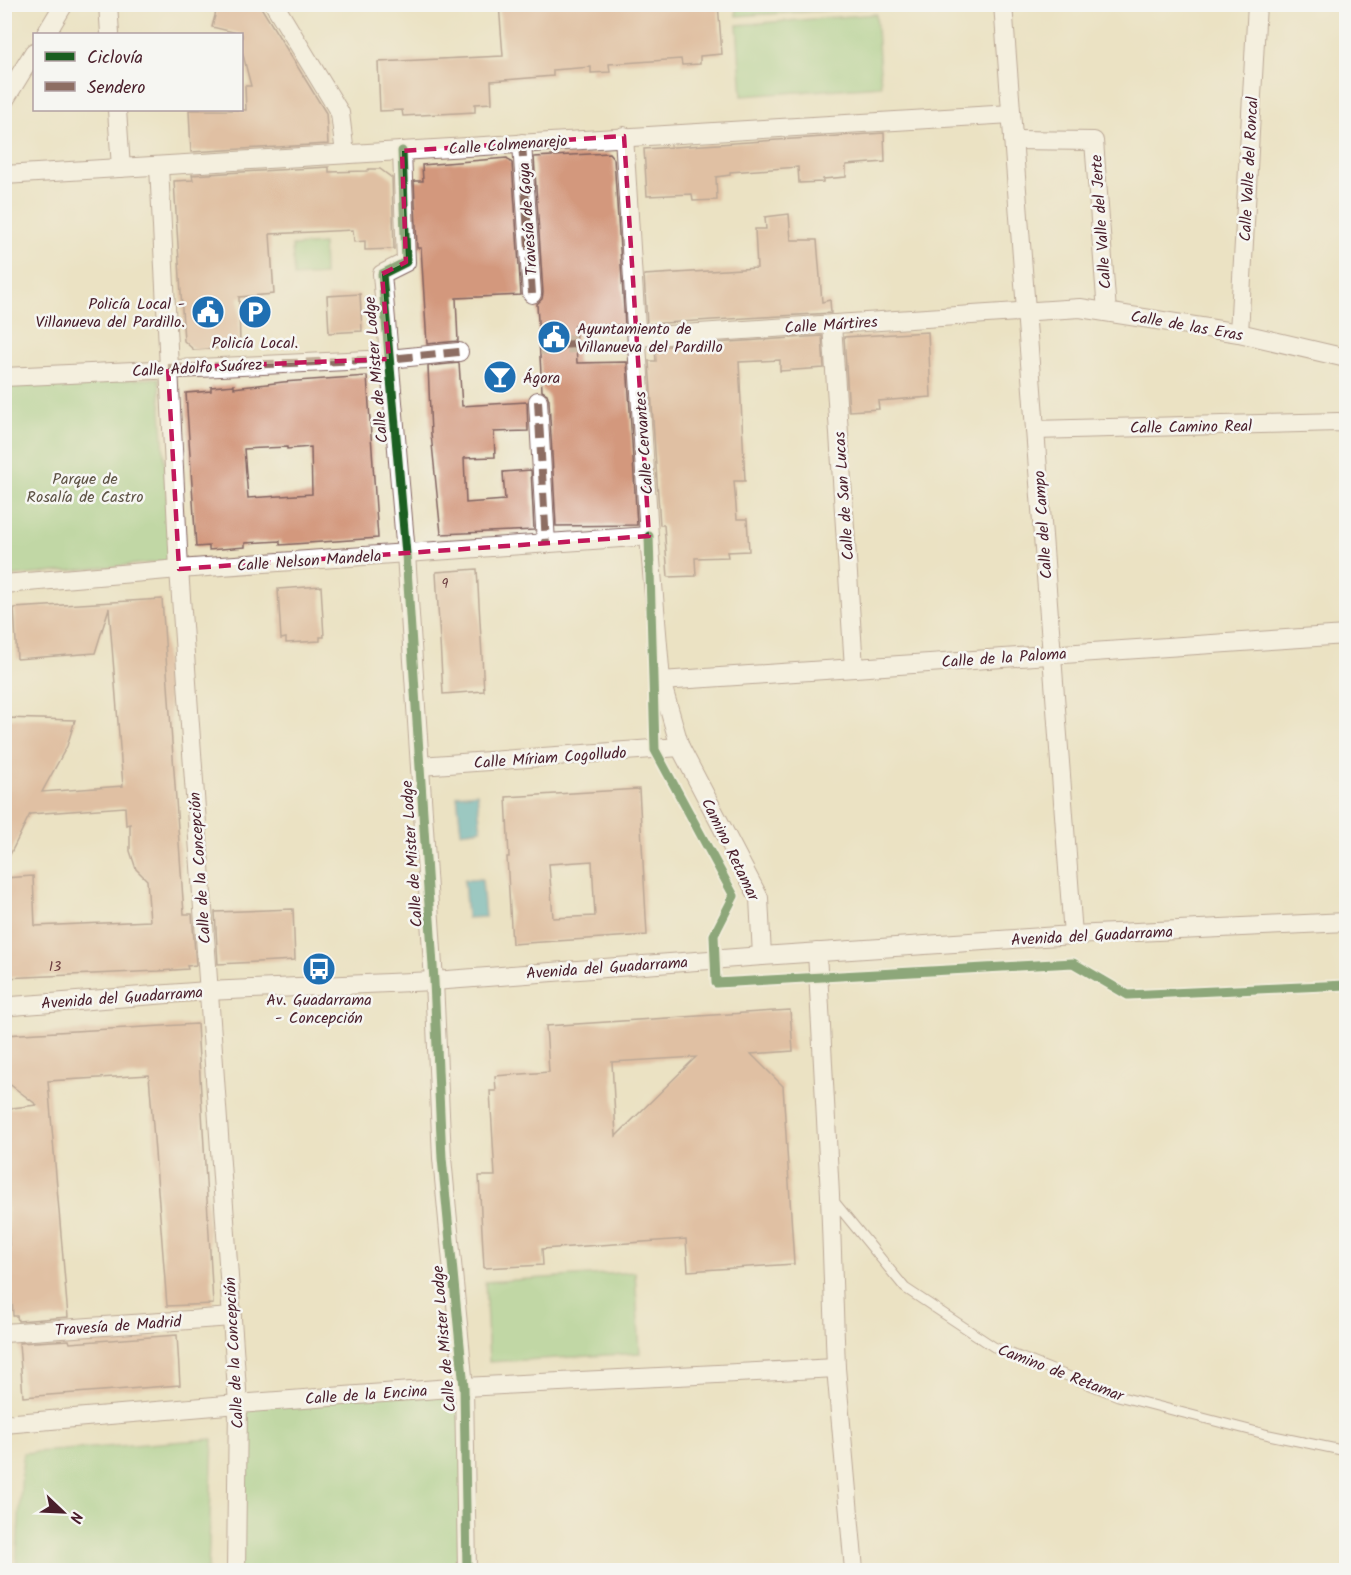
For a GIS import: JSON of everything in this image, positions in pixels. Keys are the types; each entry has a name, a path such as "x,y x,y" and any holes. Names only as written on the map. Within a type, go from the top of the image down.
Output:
{"street":[{"path":"46,33 64,4"},
{"path":"108,4 110,33"},
{"path":"274,4 340,113 345,154"},
{"name":"Calle del Campo","path":"1003,4 1073,935"},
{"name":"Calle Valle del Roncal","path":"1239,333 1257,4"},
{"path":"4,100 33,54"},
{"path":"117,111 121,168"},
{"name":"Calle Colmenarejo","path":"4,175 1011,114"},
{"name":"Calle Cervantes","path":"624,136 649,536 661,681 680,747"},
{"name":"Calle Valle del Jerte","path":"1013,140 1094,141 1107,312"},
{"name":"Travesía de Goya","path":"522,143 532,294"},
{"name":"Calle de Mister Lodge","path":"402,151 406,262 382,274 406,554 434,981 442,1158 464,1387 467,1570"},
{"name":"Calle de la Concepción","path":"159,166 179,569 207,991 238,1404 236,1570"},
{"name":"Calle de las Eras","path":"1026,311 1080,308 1239,333 1347,358"},
{"name":"Calle Mártires","path":"637,337 1026,311"},
{"name":"Calle de San Lucas","path":"832,324 854,668"},
{"name":"Calle Adolfo Suárez","path":"4,377 389,359 459,352"},
{"path":"538,401 546,544"},
{"name":"Calle Camino Real","path":"1035,430 1347,424"},
{"name":"Calle Nelson Mandela","path":"4,584 179,569 649,536"},
{"name":"Calle de la Paloma","path":"661,681 1347,635"},
{"name":"Calle Míriam Cogolludo","path":"420,766 680,747"},
{"name":"Camino Retamar","path":"680,747 759,898 762,956"},
{"name":"Avenida del Guadarrama","path":"7,1006 207,991 434,981 1073,935 1347,922"},
{"path":"817,952 830,1195 836,1368 854,1570"},
{"name":"Travesía de Madrid","path":"4,1333 232,1317"},
{"name":"Calle de la Encina","path":"4,1424 464,1387 836,1368"}],"lane":[{"name":"Camino de Retamar","path":"830,1195 905,1288 994,1347 1118,1396 1269,1435 1347,1451"}],"highlighted area":[{"path":"624,136 649,536 179,569 168,368 389,359 382,274 406,262 402,151"}],"green space":[{"path":"736,5 876,5 876,7 736,16"},
{"path":"876,14 881,86 742,96 737,25"},
{"path":"323,244 324,275 294,277 292,246"},
{"name":"Parque de Rosalía de Castro","path":"159,378 171,561 5,577 5,386"},
{"path":"635,1272 640,1353 489,1362 485,1282"},
{"path":"464,1387 467,1570 236,1570 238,1404"},
{"path":"213,1439 208,1570 16,1570 23,1453"}],"water":[{"path":"477,793 481,829 461,832 457,795"},
{"path":"482,879 485,917 467,918 464,880"}],"building":[{"path":"218,4 259,4 326,113 328,144 191,152 189,111 246,110 245,86 251,86 243,55 243,33 212,27"},
{"path":"499,4 718,4 722,54 700,56 700,64 682,65 681,59 609,64 610,72 591,73 591,67 553,70 553,76 491,81 492,103 475,104 475,112 403,116 402,110 380,111 378,62 503,56"},
{"path":"884,133 885,162 846,165 846,177 823,179 823,182 799,183 798,167 730,172 730,175 716,177 717,200 693,201 692,194 647,196 644,149"},
{"path":"609,153 614,159 625,325 575,326 577,363 627,362 637,525 556,526 549,400 547,394 542,391 537,304 542,299 543,293 534,157"},
{"path":"507,158 512,163 521,295 456,298 458,341 427,344 421,248 417,248 414,181 423,181 422,165"},
{"path":"329,167 329,172 380,169 392,178 394,249 365,250 365,241 354,242 353,230 270,234 274,294 239,297 240,347 194,350 184,341 174,181 193,180 192,175"},
{"path":"789,214 791,240 817,240 822,302 830,300 831,313 647,324 644,275 757,268 755,229 766,229 765,217"},
{"path":"360,294 362,331 329,333 327,296"},
{"path":"928,332 931,397 878,401 879,409 849,411 844,337"},
{"path":"822,336 824,368 780,371 780,360 739,362 745,481 734,481 737,519 747,519 749,551 727,552 728,557 695,558 696,576 668,577 664,525 660,525 649,361 656,361 655,347"},
{"path":"459,363 462,406 527,402 528,431 494,432 495,457 464,458 466,503 505,500 503,472 531,470 534,530 441,534 431,434 428,366"},
{"path":"367,376 378,538 280,545 280,541 245,543 245,547 209,550 209,546 196,547 186,393 211,391 211,387 234,385 234,388","holes":["287,447 287,449 311,447 312,494 248,498 244,449"]},
{"path":"477,569 484,691 443,694 436,572"},
{"path":"321,586 324,637 320,637 320,641 286,643 286,638 281,639 278,589"},
{"path":"162,599 184,914 192,914 196,965 187,966 188,969 159,971 4,978 4,878 33,876 35,926 150,921 147,880 136,869 130,851 130,824 126,825 125,807 30,814 4,867 4,718 75,720 67,746 42,792 123,786 109,608 95,653 17,659 14,608"},
{"path":"639,789 647,935 512,944 506,797","holes":["592,861 595,916 553,918 549,864"]},
{"path":"293,909 295,960 218,964 215,912"},
{"path":"790,1010 793,1051 751,1054 783,1086 794,1264 688,1271 686,1239 542,1249 543,1265 484,1268 479,1176 495,1176 490,1091 496,1091 495,1076 549,1072 546,1026","holes":["696,1057 616,1136 612,1062"]},
{"path":"197,1024 213,1304 167,1306 149,1075 48,1081 68,1317 18,1321 17,1316 13,1316 4,1156 4,1109 37,1105 4,1080 4,1035"},
{"path":"177,1335 180,1385 23,1397 19,1343 69,1340 70,1343"}],"tunnel":[{"path":"540,346 576,344"}],"marked path":[{"path":"522,143 532,294"},
{"path":"540,346 576,344"},
{"path":"168,368 389,359 459,352"},
{"path":"538,401 546,544"}],"cycle path":[{"path":"402,151 406,262 382,274 406,554 434,981 442,1158 464,1387 467,1570"},
{"path":"649,536 655,750 734,896 714,935 716,983 1073,963 1128,995 1346,985"}],"place":[{"name":"Policía Local - Villanueva del Pardillo.","path":"208,312"},
{"name":"Policía Local.","path":"255,312"},
{"name":"Ayuntamiento de Villanueva del Pardillo","path":"554,337"},
{"name":"Ágora","path":"500,377"},
{"name":"Av. Guadarrama - Concepción","path":"319,969"}]}
